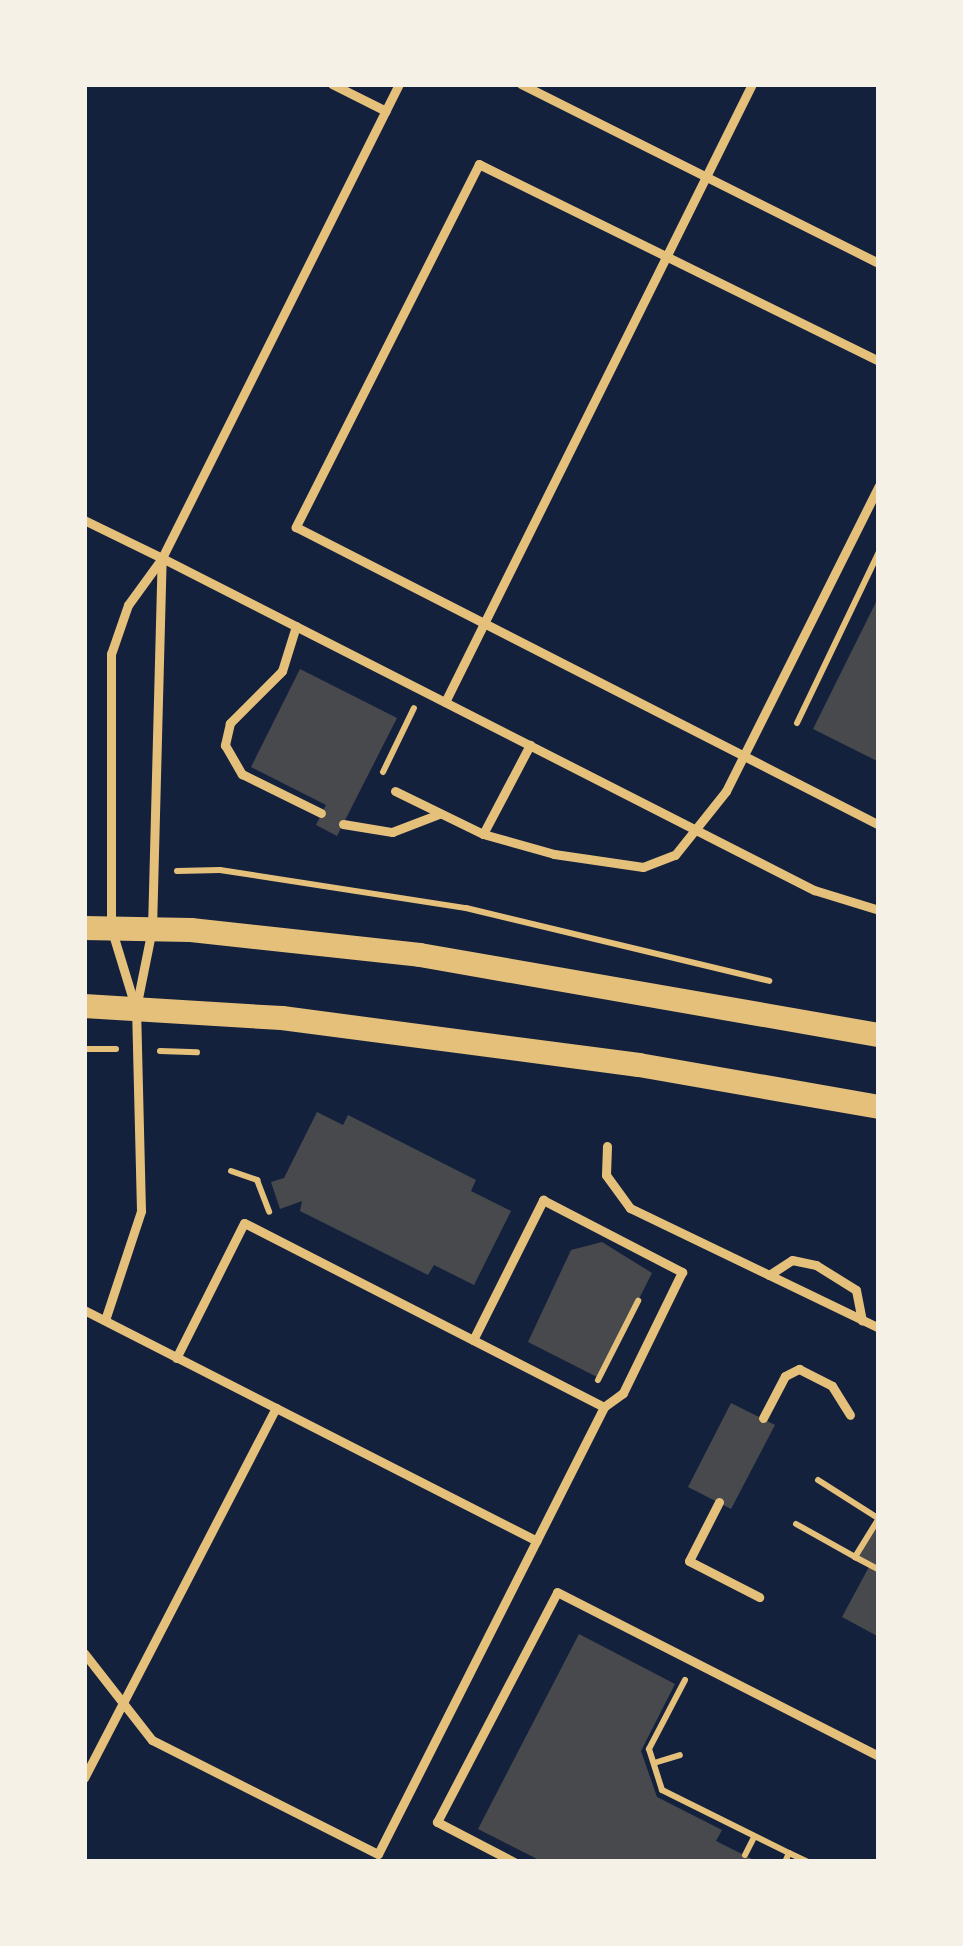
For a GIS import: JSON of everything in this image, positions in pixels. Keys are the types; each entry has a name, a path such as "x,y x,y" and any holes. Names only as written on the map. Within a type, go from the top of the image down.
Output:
{"main road":[{"path":"84,928 152,929 441,958 879,1035"},
{"path":"84,1006 282,1018 639,1065 879,1107"}],"lane":[{"path":"332,84 386,111"},
{"path":"136,1008 111,928 111,654 128,605 162,558 399,84"},
{"path":"521,84 879,263"},
{"path":"445,702 752,84"},
{"path":"879,361 478,164 296,527 879,825"},
{"path":"394,791 483,834 644,867 675,855 701,831 744,757 879,487"},
{"path":"84,520 830,897 879,910"},
{"path":"105,1320 141,1211 136,1008 152,929 154,627 162,558"},
{"path":"296,626 282,671 230,723 226,745 242,774 321,813"},
{"path":"483,834 530,745"},
{"path":"343,824 392,832 439,814"},
{"path":"607,1146 606,1175 619,1199 879,1328"},
{"path":"378,1854 604,1407 622,1393 682,1272 543,1200 473,1340"},
{"path":"176,1358 244,1223 604,1407"},
{"path":"769,1275 792,1260 816,1265 856,1290 862,1320"},
{"path":"84,1310 537,1541"},
{"path":"763,1418 785,1376 800,1369 832,1386 850,1415"},
{"path":"84,1778 276,1408"},
{"path":"718,1502 689,1561 759,1597"},
{"path":"514,1862 436,1822 557,1592 879,1756"},
{"path":"84,1653 152,1740 393,1862"}],"path":[{"path":"797,723 879,552"},
{"path":"186,871 466,908 782,984"},
{"path":"231,1171 250,1174 272,1199 269,1215"},
{"path":"599,1378 642,1294"},
{"path":"818,1480 878,1518 855,1557"},
{"path":"796,1524 879,1570"},
{"path":"684,1683 652,1736 655,1780 691,1809 755,1836 787,1858 808,1862"},
{"path":"653,1763 680,1755"},
{"path":"745,1855 755,1836"}],"building":[{"path":"879,596 879,762 813,729"},
{"path":"300,669 397,718 337,836 316,825 326,805 251,767"},
{"path":"317,1112 343,1125 348,1115 476,1180 471,1191 511,1211 474,1285 434,1265 428,1275 300,1211 302,1201 280,1209 271,1182 284,1178"},
{"path":"602,1242 652,1273 599,1378 528,1342 571,1250"},
{"path":"731,1403 775,1425 731,1509 688,1487"},
{"path":"879,1512 879,1637 842,1617 870,1565 855,1557"},
{"path":"579,1634 675,1684 641,1751 657,1797 722,1830 716,1841 758,1862 543,1862 478,1829"}]}
